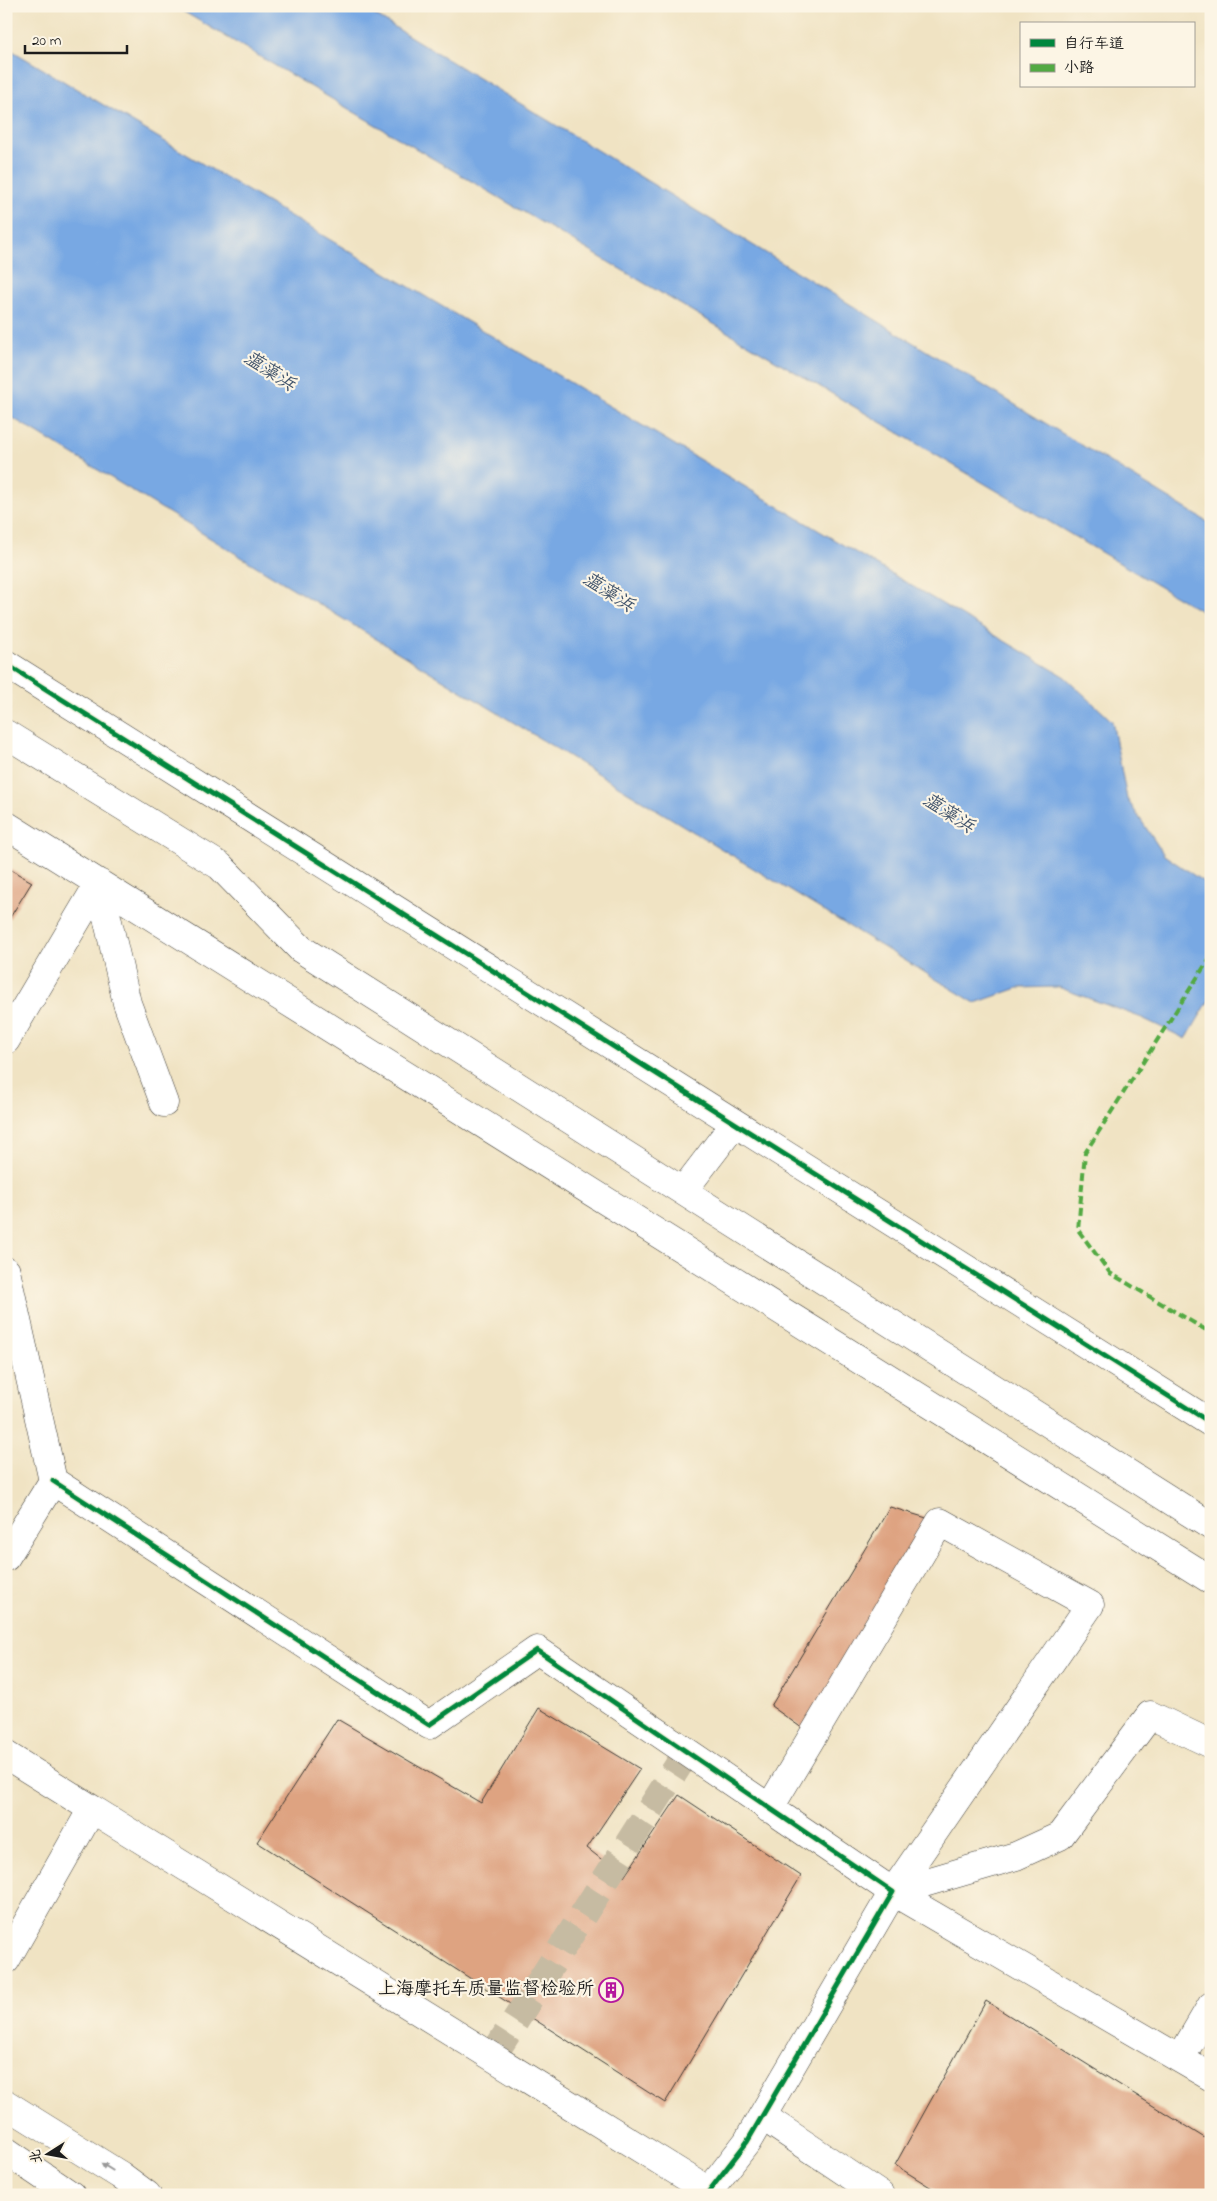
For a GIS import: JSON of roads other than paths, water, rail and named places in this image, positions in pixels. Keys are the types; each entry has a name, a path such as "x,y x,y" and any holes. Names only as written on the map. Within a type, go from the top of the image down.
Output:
{"street":[{"path":"6,664 1211,1423"},
{"path":"6,734 220,866 301,949 1211,1526"},
{"path":"6,825 1211,1580"},
{"path":"6,1040 100,883"},
{"path":"100,883 127,1003 164,1103"},
{"path":"683,1191 735,1123"},
{"path":"6,1271 53,1481 429,1725 537,1650 893,1892 1211,2077"},
{"path":"6,1556 53,1481"},
{"path":"6,1755 708,2193 747,2142 893,1892 1090,1605 940,1522 769,1809"},
{"path":"893,1892 1016,1856 1060,1836 1150,1715 1211,1744"},
{"path":"6,1960 92,1809"},
{"path":"1180,2059 1211,2006"},
{"path":"6,2104 120,2175 147,2195"},
{"path":"762,2116 880,2195"},
{"path":"6,2151 71,2195"}],"water":[{"path":"174,6 360,6 1211,524 1211,617"},
{"name":"蕰藻浜","path":"6,47 1065,677 1112,721 1127,799 1164,855 1211,887 1211,997 1186,1039 1142,1018 1058,987 1018,988 975,1003 6,414"}],"tunnel":[{"path":"492,2057 687,1752"}],"place":[{"name":"上海摩托车质量监督检验所","path":"611,1990"}]}
